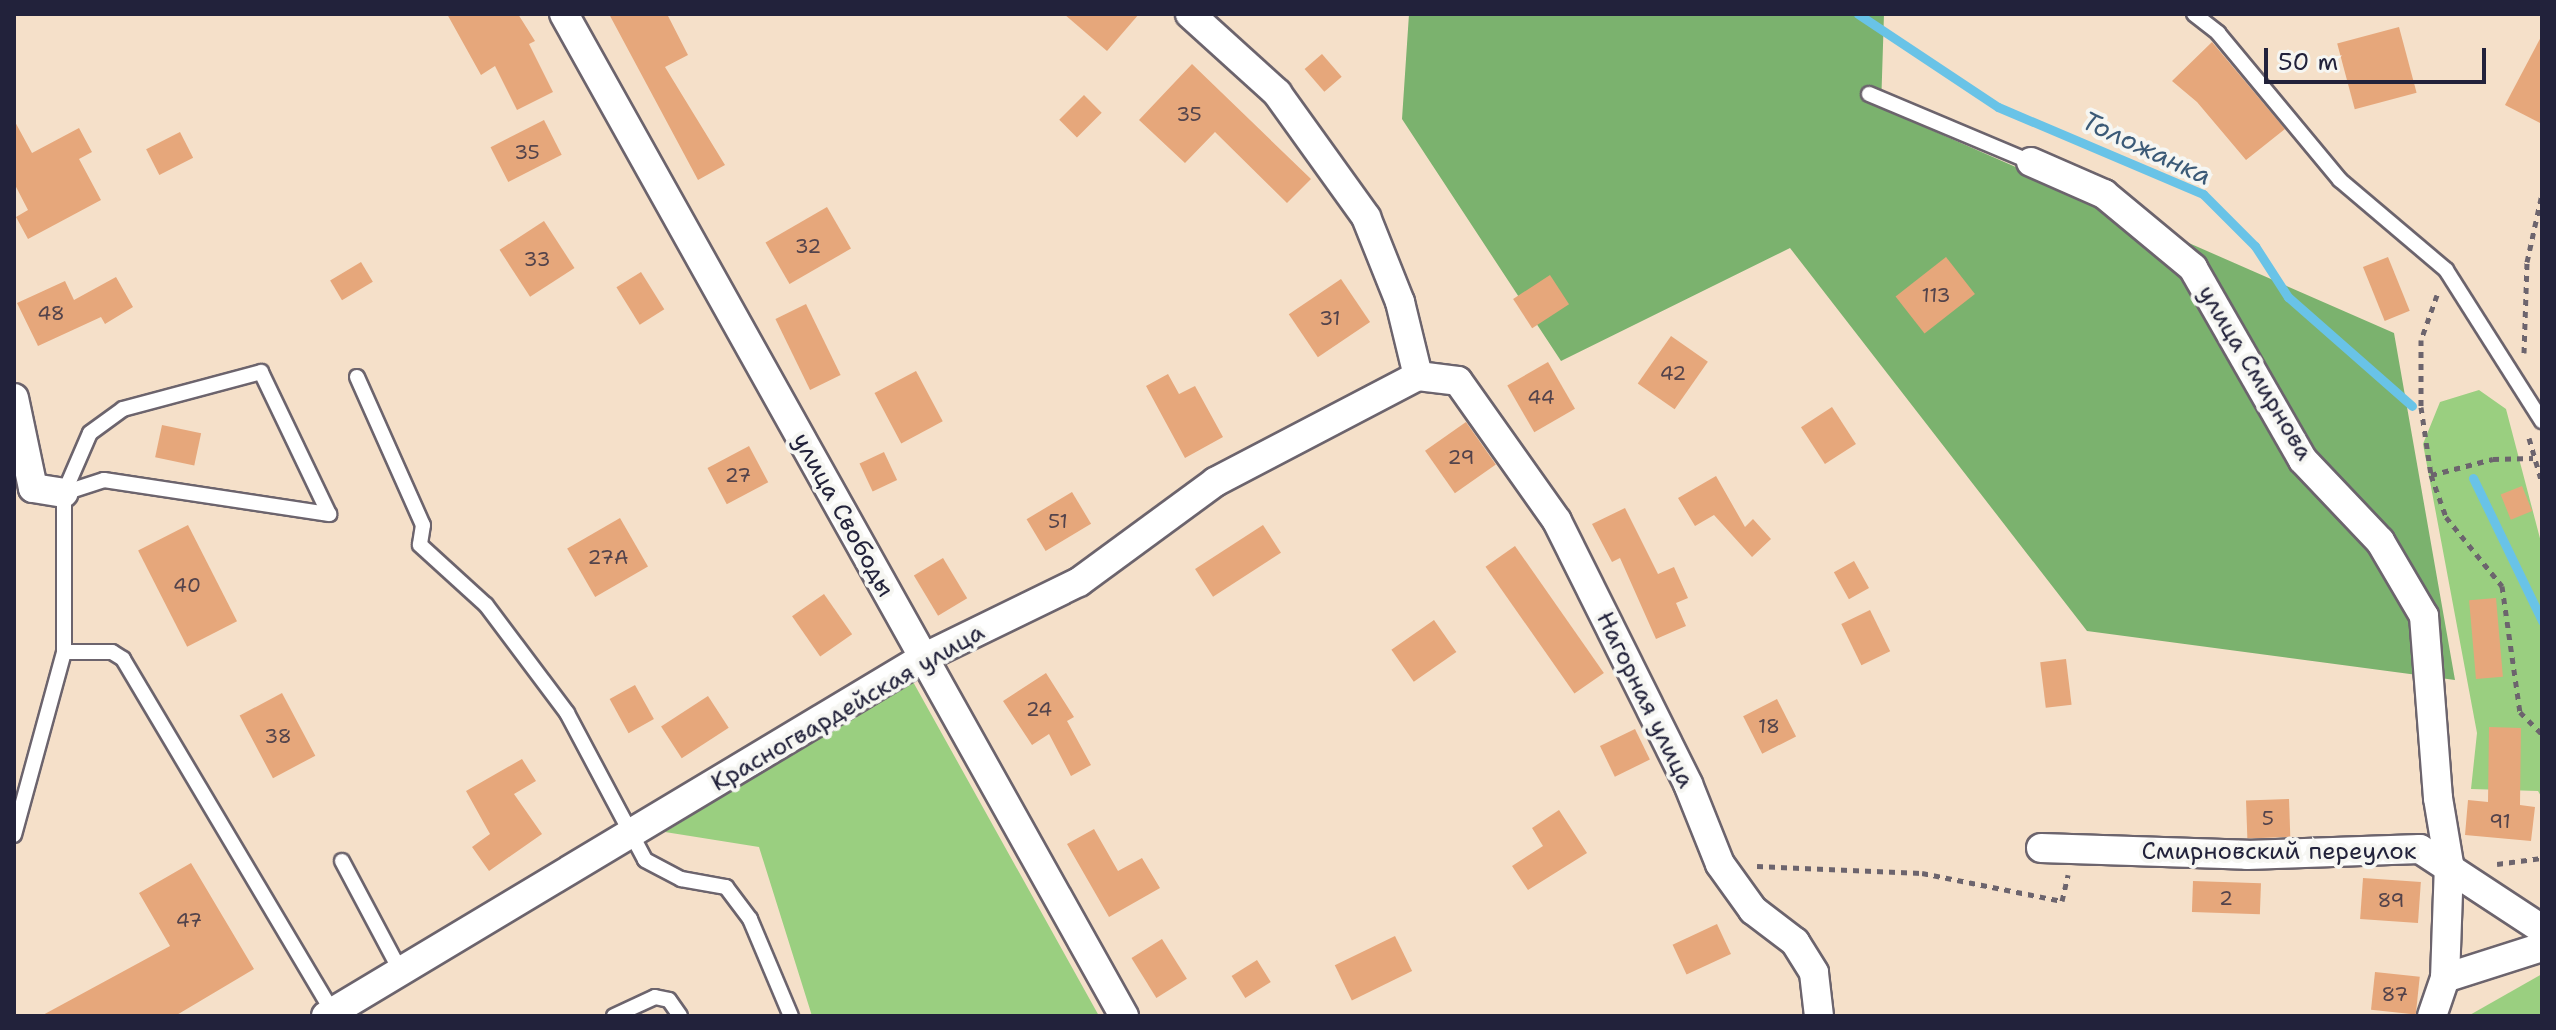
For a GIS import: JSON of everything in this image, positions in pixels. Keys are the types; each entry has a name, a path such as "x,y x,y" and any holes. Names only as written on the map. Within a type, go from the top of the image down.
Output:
{"street":[{"name":"улица Свободы","path":"564,14 1124,1016"},
{"path":"1190,14 1277,93 1366,217 1400,302 1418,376"},
{"name":"улица Смирнова","path":"2031,162 2104,194 2193,268 2303,460 2380,541 2424,616 2438,798 2449,864 2445,978 2432,1016"},
{"name":"Красногвардейская улица","path":"329,1014 923,658 1079,582 1215,482 1418,376"},
{"name":"Нагорная улица","path":"1418,376 1458,381 1557,521 1688,784 1720,864 1753,910 1795,942 1814,973 1819,1016"},
{"path":"14,398 23,486 64,493"},
{"name":"Смирновский переулок","path":"2041,848 2247,855 2420,849 2449,864 2542,929"},
{"path":"2445,978 2542,947"}],"lane":[{"path":"2194,14 2218,33 2340,180 2446,270 2542,421"},
{"path":"1869,94 2031,162"},
{"path":"14,835 64,652 64,493 90,433 123,409 261,372 329,514 104,480 64,493"},
{"path":"357,377 423,525 420,545 486,605 567,713 645,860 681,879 726,887 750,919 791,1016"},
{"path":"64,652 112,652 123,659 329,1014"},
{"path":"342,861 401,972"},
{"path":"614,1016 655,997 669,1000 680,1016"}],"path":[{"path":"2542,194 2527,262 2522,393 2533,458 2542,483"},
{"path":"2446,270 2421,340 2421,407 2431,475 2446,517 2502,586 2520,712 2542,734"},
{"path":"2431,475 2493,459 2533,458"}],"green space":[{"path":"1409,14 1884,14 1881,108 2394,333 2455,680 2087,631 1790,248 1561,361 1402,119"},
{"path":"2479,390 2506,409 2542,546 2542,798 2538,791 2471,789 2477,733 2423,444 2440,402"},
{"path":"912,680 1099,1016 812,1016 759,847 665,832"},
{"path":"2542,974 2542,1016 2468,1016"}],"building":[{"path":"447,14 518,14 535,41 529,44 553,92 517,110 495,66 481,75"},
{"path":"609,14 667,14 688,55 665,67 725,165 698,180"},
{"path":"1064,14 1139,14 1107,51"},
{"path":"2399,27 2417,93 2355,109 2337,44"},
{"path":"2542,35 2542,124 2505,105"},
{"path":"2212,42 2285,129 2246,160 2197,102 2172,81"},
{"path":"1322,54 1342,77 1324,92 1305,69"},
{"path":"1192,64 1311,179 1287,203 1215,132 1185,163 1139,120"},
{"path":"1084,95 1102,113 1077,137 1059,120"},
{"path":"14,120 32,153 79,128 92,152 79,159 101,200 28,239 16,217 28,210 14,183"},
{"path":"544,120 562,155 508,182 491,147"},
{"path":"180,132 193,158 159,175 146,149"},
{"path":"827,207 851,249 790,284 766,242"},
{"path":"544,221 574,268 530,297 500,250"},
{"path":"1946,257 1975,294 1925,333 1896,296"},
{"path":"2388,257 2410,311 2385,321 2363,267"},
{"path":"361,262 373,282 342,300 330,281"},
{"path":"641,272 664,309 640,325 616,287"},
{"path":"1550,275 1569,304 1532,328 1513,299"},
{"path":"116,277 133,307 105,324 101,317 38,346 17,303 65,281 74,300"},
{"path":"1341,279 1370,322 1318,357 1289,314"},
{"path":"806,304 841,375 810,390 775,319"},
{"path":"1671,336 1708,362 1675,409 1638,384"},
{"path":"1548,362 1575,409 1534,432 1507,386"},
{"path":"916,371 943,421 901,443 875,393"},
{"path":"1168,374 1179,394 1195,386 1223,437 1185,458 1146,386"},
{"path":"1832,407 1856,444 1825,464 1801,427"},
{"path":"1466,422 1496,465 1455,493 1425,451"},
{"path":"162,425 201,433 194,466 155,457"},
{"path":"749,446 768,482 727,504 708,468"},
{"path":"884,452 897,480 873,492 860,463"},
{"path":"1716,476 1745,527 1753,519 1771,539 1752,557 1714,515 1695,526 1678,498"},
{"path":"2522,486 2532,511 2511,520 2501,495"},
{"path":"1072,492 1091,524 1046,551 1027,519"},
{"path":"1625,508 1658,574 1674,567 1688,598 1676,603 1686,626 1656,639 1620,558 1612,562 1592,524"},
{"path":"620,518 648,566 595,597 567,548"},
{"path":"188,525 237,621 187,647 138,550"},
{"path":"1263,525 1281,553 1213,597 1195,569"},
{"path":"1515,546 1604,673 1574,694 1486,567"},
{"path":"943,558 967,598 938,616 914,576"},
{"path":"1854,561 1869,588 1849,599 1834,572"},
{"path":"824,594 852,634 820,657 792,616"},
{"path":"2496,598 2503,677 2476,679 2469,600"},
{"path":"1870,610 1890,651 1861,665 1841,624"},
{"path":"1434,620 1456,652 1414,682 1391,650"},
{"path":"2066,659 2072,705 2046,708 2040,662"},
{"path":"1046,673 1074,717 1067,721 1091,765 1071,776 1049,734 1032,745 1003,701"},
{"path":"635,685 654,719 629,733 610,699"},
{"path":"282,693 315,756 273,778 240,716"},
{"path":"708,696 729,728 682,758 661,726"},
{"path":"1777,699 1796,736 1762,754 1743,716"},
{"path":"2489,727 2521,728 2520,805 2535,807 2531,841 2465,835 2468,800 2488,802"},
{"path":"1635,729 1650,760 1615,777 1600,746"},
{"path":"522,759 536,781 514,794 542,834 489,871 472,847 490,834 466,791"},
{"path":"2289,799 2290,837 2247,838 2246,801"},
{"path":"1559,810 1587,853 1528,890 1512,866 1543,846 1532,828"},
{"path":"1094,829 1118,871 1142,858 1160,888 1109,917 1067,844"},
{"path":"191,863 254,969 175,1016 41,1016 170,946 139,893"},
{"path":"2363,878 2421,882 2418,923 2360,919"},
{"path":"2193,881 2261,883 2260,914 2192,912"},
{"path":"1717,924 1731,954 1687,975 1673,945"},
{"path":"1395,936 1412,971 1352,1000 1335,965"},
{"path":"1162,939 1187,979 1156,998 1131,958"},
{"path":"1257,960 1271,982 1245,998 1232,976"},
{"path":"2375,972 2420,977 2416,1014 2371,1010"}],"waterway":[{"name":"Толожанка","path":"1858,14 1998,107 2203,194 2255,246 2288,297 2412,406"},
{"name":"Толожанка","path":"2473,478 2542,621"}]}
